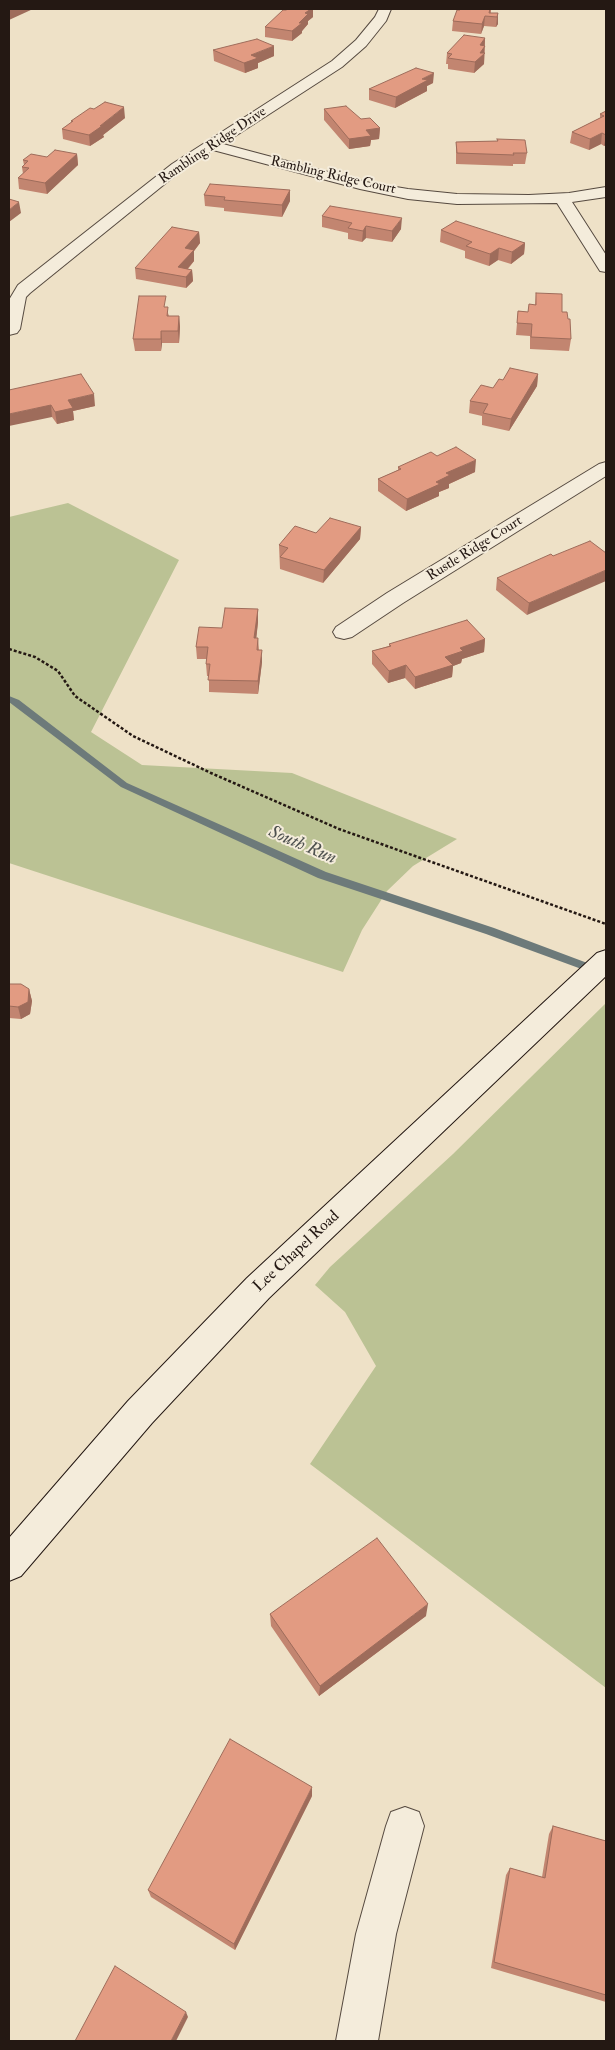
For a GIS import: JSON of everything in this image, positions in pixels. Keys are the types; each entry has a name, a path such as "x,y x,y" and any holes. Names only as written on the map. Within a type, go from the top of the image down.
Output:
{"street":[{"name":"Rambling Ridge Drive","path":"9,330 18,297 24,289 177,167 337,64 361,43 381,18 385,9"},
{"name":"Rambling Ridge Court","path":"211,145 355,184 408,194 483,200 562,198 606,192"},
{"path":"562,198 606,267"},
{"name":"Rustle Ridge Court","path":"344,632 606,468"},
{"name":"Lee Chapel Road","path":"9,1564 140,1412 258,1288 606,960"},
{"path":"357,2041 376,1934 405,1826"}],"path":[{"path":"9,649 35,657 58,671 75,696 133,736 211,773 339,829 606,924"}],"green space":[{"path":"68,503 179,560 91,732 142,765 292,773 457,839 413,866 387,891 362,930 343,972 9,863 9,517"},
{"path":"606,1003 606,1688 310,1464 376,1366 345,1312 315,1285 330,1267 453,1154"}],"building":[{"path":"311,9 305,13 308,14 299,23 302,23 292,31 265,27 283,10"},
{"path":"490,9 489,13 498,13 497,17 485,16 482,24 453,21 457,10"},
{"path":"464,35 485,38 480,45 485,46 480,53 485,53 475,62 448,58 452,54 447,53"},
{"path":"257,39 274,46 251,55 258,58 244,63 213,50"},
{"path":"416,68 434,73 422,79 428,80 396,97 369,89"},
{"path":"105,102 124,107 89,135 62,129 90,108 94,109"},
{"path":"346,106 361,119 370,118 380,128 366,130 371,136 349,139 324,109"},
{"path":"606,111 606,135 602,133 590,139 572,132 604,116 600,114"},
{"path":"497,139 525,140 527,153 513,153 514,155 457,153 456,142 498,141"},
{"path":"55,150 77,154 45,183 18,178 29,168 22,167 28,161 23,160 31,154 47,157"},
{"path":"210,184 290,190 282,205 224,200 225,197 204,195"},
{"path":"9,199 19,202 9,210"},
{"path":"330,206 402,218 392,231 366,226 363,231 348,228 352,223 322,216"},
{"path":"456,221 525,243 512,252 499,248 490,254 466,246 472,242 441,230"},
{"path":"172,227 199,232 185,248 194,250 178,267 192,270 186,277 135,268"},
{"path":"536,293 562,294 562,312 567,312 568,319 570,319 571,339 531,337 532,324 517,323 518,311 528,312 529,304 536,305"},
{"path":"139,296 166,296 164,307 168,307 167,316 179,316 178,331 161,331 161,339 133,339"},
{"path":"510,368 538,374 511,419 483,413 488,404 470,401 481,385 493,388 499,379 503,380"},
{"path":"81,374 94,394 68,400 73,408 55,412 51,405 9,414 9,390"},
{"path":"456,447 476,460 446,473 450,475 436,482 440,484 407,499 378,479 401,469 398,467 431,452 437,456"},
{"path":"330,518 361,527 324,570 280,557 288,548 279,545 295,526 316,533"},
{"path":"590,541 606,553 606,570 529,603 497,578 551,554 553,556"},
{"path":"225,608 258,609 254,638 258,638 257,650 262,650 258,681 208,680 210,664 206,664 208,647 196,647 199,627 222,628"},
{"path":"467,620 485,639 460,648 463,651 445,657 453,665 415,677 406,665 389,671 372,651 391,646 389,644"},
{"path":"9,984 21,984 29,989 28,1002 18,1007 9,1006"},
{"path":"377,1538 428,1604 320,1686 270,1614"},
{"path":"230,1739 312,1787 234,1944 148,1890"},
{"path":"553,1826 606,1841 606,1995 494,1962 510,1868 545,1878"},
{"path":"115,1966 186,2012 171,2041 75,2041"}],"waterway":[{"name":"South Run","path":"9,699 16,702 124,785 322,875 490,931 606,974"}]}
